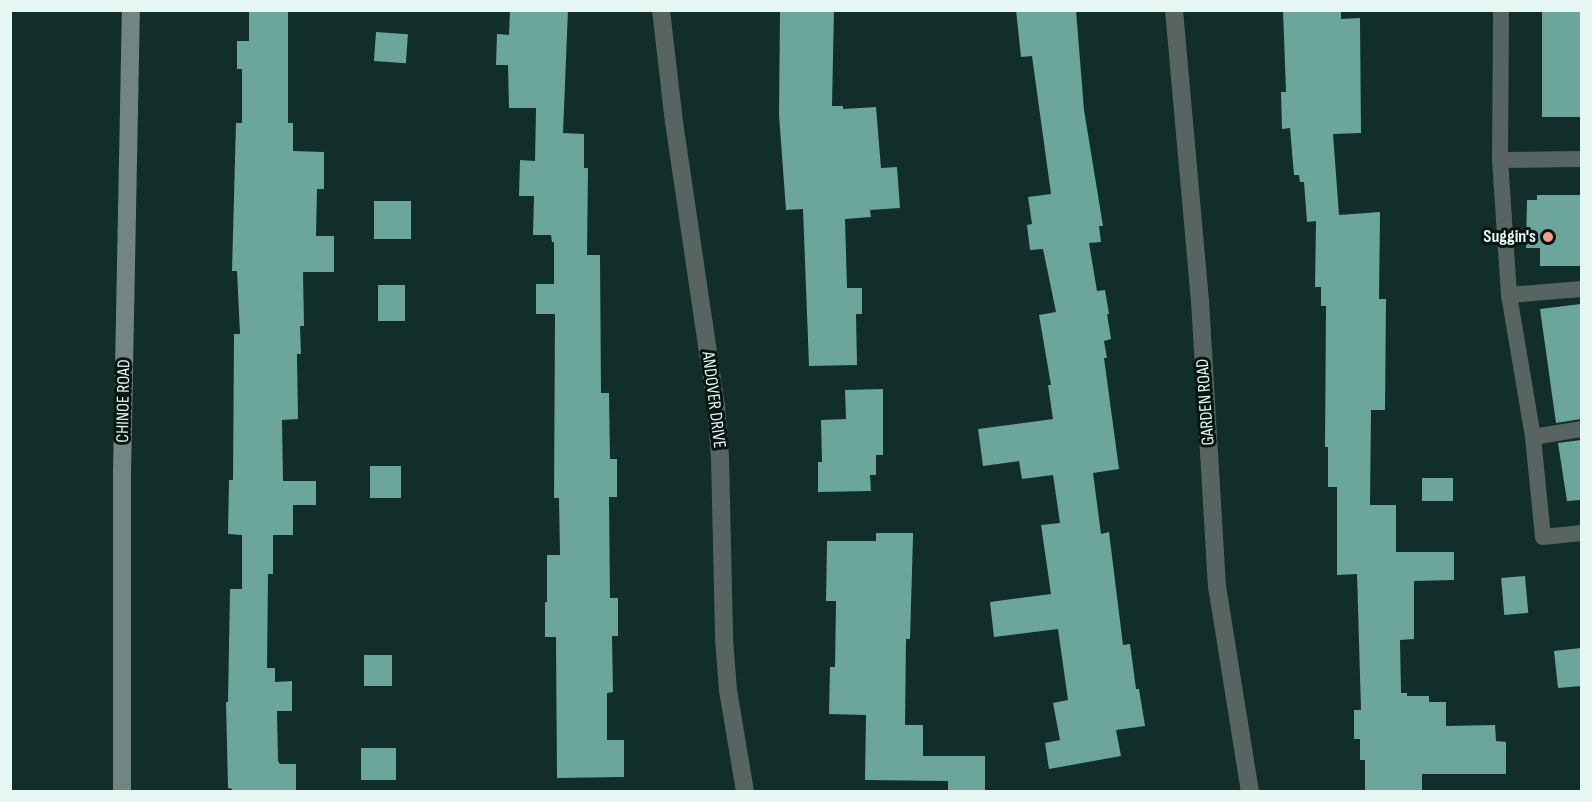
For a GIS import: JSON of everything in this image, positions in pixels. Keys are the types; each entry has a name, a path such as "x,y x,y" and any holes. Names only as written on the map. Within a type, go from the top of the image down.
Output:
{"street":[{"name":"CHINOE ROAD","path":"122,792 122,473 131,10"},
{"name":"ANDOVER DRIVE","path":"661,10 674,122 716,406 720,457 724,639 728,690 745,792"},
{"name":"GARDEN ROAD","path":"1174,10 1200,301 1217,586 1250,792"}],"lane":[{"path":"1501,10 1500,160 1509,295 1533,436 1544,537 1581,533"},
{"path":"1500,160 1581,159"},
{"path":"1509,295 1581,289"},
{"path":"1533,436 1581,429"}],"building":[{"path":"249,10 288,10 288,123 293,123 293,151 324,152 324,189 317,189 316,236 334,236 334,272 303,272 304,326 300,326 301,354 297,354 298,419 282,420 283,481 316,481 316,505 293,505 293,535 273,535 273,574 268,574 267,668 275,668 275,682 292,681 292,711 277,711 278,761 280,764 296,764 296,792 232,792 232,789 228,788 226,702 228,702 230,589 242,589 242,535 228,534 229,480 233,480 234,334 240,334 237,271 232,271 236,123 242,123 242,69 237,69 237,41 249,41"},
{"path":"510,10 568,10 563,133 584,134 584,168 588,168 587,255 600,255 601,393 609,393 610,459 617,459 617,497 609,497 610,598 618,598 618,636 612,636 613,692 607,693 607,740 624,740 624,777 557,778 556,637 545,637 547,555 560,555 559,498 554,498 555,314 536,314 536,284 554,284 554,242 552,242 551,235 533,235 534,196 519,196 520,160 535,161 536,108 509,108 508,65 496,65 497,34 509,35"},
{"path":"780,10 834,10 832,106 843,106 843,109 876,107 881,168 897,167 900,208 870,210 871,217 845,219 847,288 862,288 862,314 856,314 857,365 809,366 803,209 786,210 779,115"},
{"path":"1016,10 1076,10 1084,110 1103,226 1099,226 1101,242 1089,243 1097,291 1105,290 1109,314 1107,314 1111,339 1104,341 1107,358 1104,358 1119,469 1093,473 1101,534 1109,532 1123,645 1130,644 1136,689 1139,689 1145,726 1116,730 1121,756 1049,769 1045,743 1060,740 1053,703 1068,700 1058,629 994,637 990,602 1051,594 1041,525 1060,523 1053,475 1022,479 1019,461 983,466 978,429 1053,419 1048,385 1051,385 1039,315 1056,312 1043,249 1030,250 1027,225 1032,224 1028,197 1051,194 1032,56 1021,57"},
{"path":"1283,10 1341,10 1341,19 1360,18 1361,133 1333,134 1339,215 1380,212 1379,299 1386,299 1385,410 1371,410 1370,505 1396,505 1396,552 1454,552 1454,580 1414,581 1414,639 1400,640 1401,693 1407,693 1407,696 1429,696 1429,702 1446,702 1446,726 1495,725 1496,741 1506,742 1506,774 1422,774 1422,792 1365,792 1365,760 1360,760 1360,739 1354,739 1354,710 1361,710 1357,574 1337,575 1337,487 1328,487 1328,447 1325,447 1326,306 1321,306 1321,287 1315,287 1316,221 1307,222 1304,182 1300,182 1299,175 1294,175 1290,128 1282,129 1281,92 1286,92"},
{"path":"1542,10 1581,10 1581,117 1542,117"},
{"path":"376,32 408,34 406,63 374,61"},
{"name":"Suggin's","path":"1537,195 1581,195 1581,266 1540,266 1540,248 1526,248 1527,200 1537,200"},
{"path":"374,201 411,201 411,239 374,239"},
{"path":"378,285 405,285 405,321 378,321"},
{"path":"1581,304 1581,419 1556,423 1540,309"},
{"path":"883,389 883,455 876,455 876,475 870,475 871,491 818,492 818,462 822,462 821,420 846,419 845,390"},
{"path":"1581,440 1581,500 1567,501 1558,443"},
{"path":"370,466 401,466 401,498 370,498"},
{"path":"1422,478 1453,478 1453,501 1422,501"},
{"path":"876,533 913,533 910,639 906,639 905,725 923,725 923,756 985,756 985,792 948,792 948,781 865,780 866,715 829,714 830,667 835,667 836,601 826,601 827,541 876,541"},
{"path":"1525,576 1528,613 1504,615 1501,578"},
{"path":"1581,648 1581,686 1558,688 1554,651"},
{"path":"364,655 392,655 392,686 364,686"},
{"path":"361,748 396,748 396,780 361,780"}],"place":[{"name":"Suggin's","path":"1548,237"}]}
